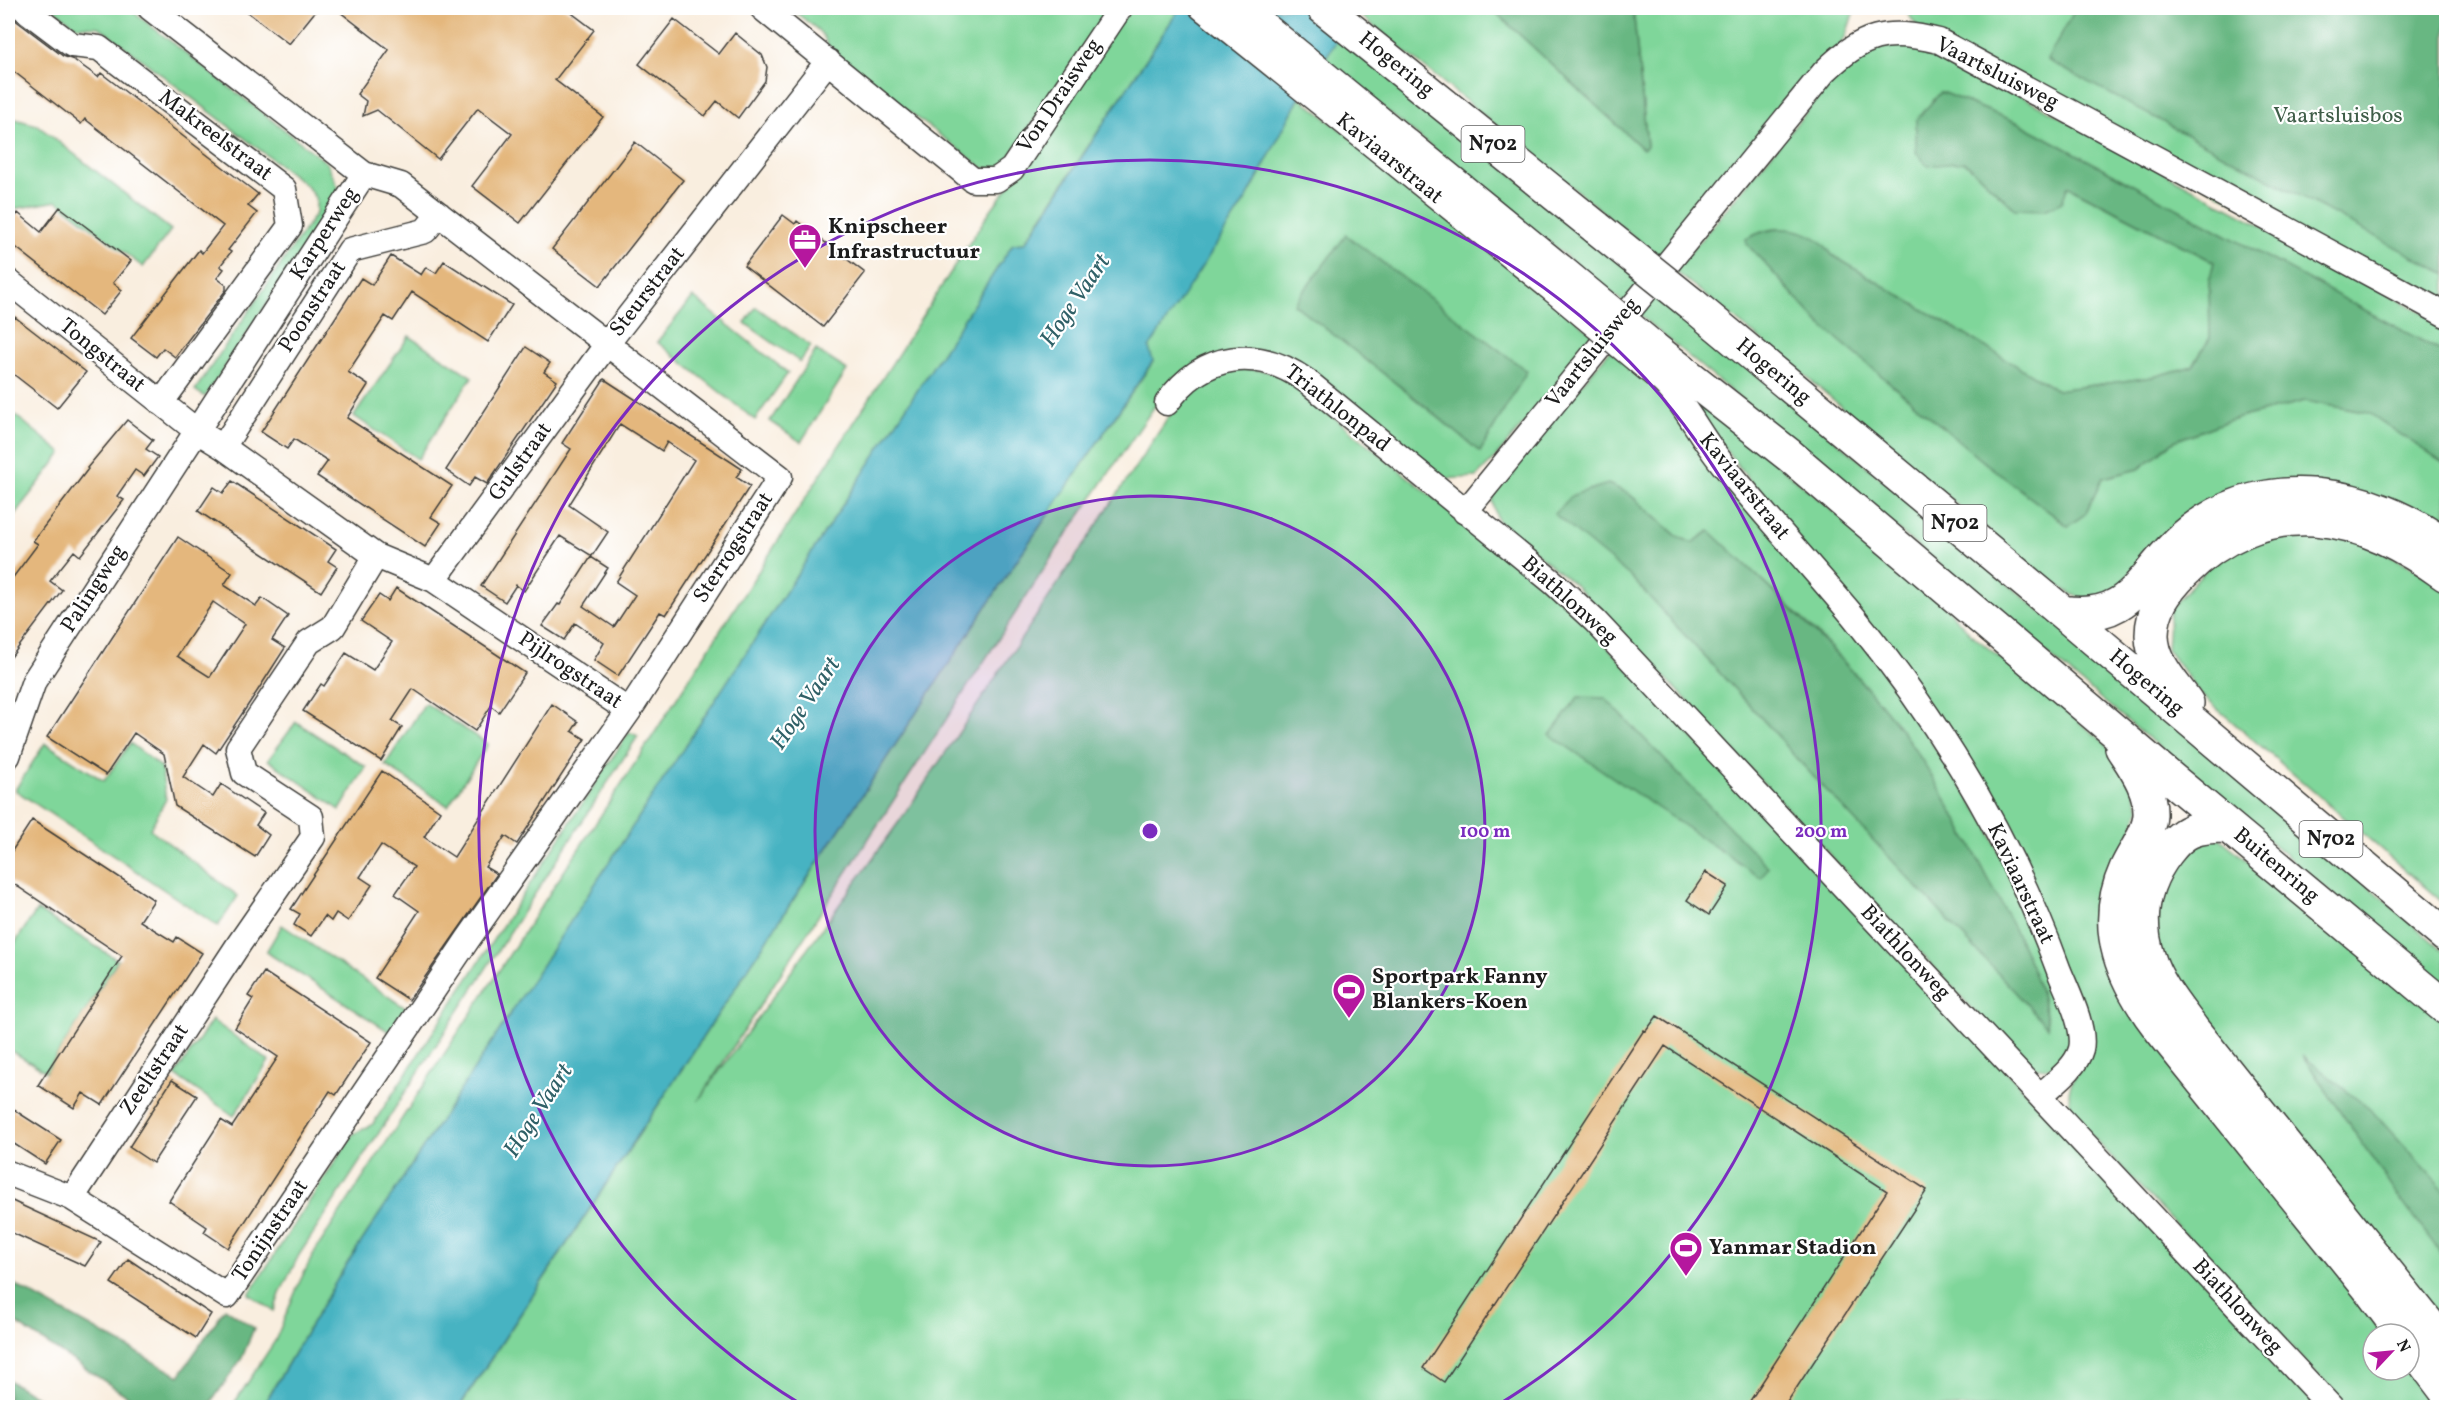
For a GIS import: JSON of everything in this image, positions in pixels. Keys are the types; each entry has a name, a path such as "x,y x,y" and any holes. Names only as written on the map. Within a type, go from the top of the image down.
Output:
{"highway":[{"name":"N702","path":"1238,8 1360,121 1647,356 1789,454 2106,724"},
{"name":"Hogering","path":"1324,8 1693,305 2216,743"},
{"path":"2062,612 2082,615 2119,605 2137,589 2176,545 2196,528 2221,514 2262,499 2311,494 2347,499 2403,520 2446,546"},
{"path":"2216,743 2163,671 2154,650 2152,636 2154,619 2162,599 2206,551 2232,535 2261,524 2285,519 2314,519 2334,521 2376,535 2410,551 2446,575"},
{"path":"2106,724 2145,786 2150,814 2148,828 2128,863 2117,895 2115,935 2118,955 2125,972 2145,1009 2161,1030 2393,1322"},
{"name":"Buitenring","path":"2106,724 2446,1008"},
{"name":"N702","path":"2216,743 2446,936"},
{"path":"2227,826 2191,831 2175,842 2155,869 2143,908 2142,923 2148,957 2157,976 2193,1030 2446,1346"},
{"path":"2421,1358 2446,1391"}],"street":[{"name":"Makreelstraat","path":"23,8 72,45 99,48 284,189 290,226 161,403"},
{"name":"Karperweg","path":"150,8 364,174 197,431"},
{"path":"762,8 828,61"},
{"name":"Von Draisweg","path":"828,61 973,180 996,180 1012,169 1120,8"},
{"name":"Kaviaarstraat","path":"1202,8 1360,121"},
{"name":"Vaartsluisweg","path":"1465,512 1824,72 1839,57 1865,40 1885,34 1900,33 1938,41 2446,315"},
{"name":"Steurstraat","path":"364,174 401,186 607,344 828,61"},
{"name":"Poonstraat","path":"223,447 350,250 425,231 439,214"},
{"name":"Tongstraat","path":"8,281 197,431"},
{"name":"Gulstraat","path":"434,580 607,344"},
{"name":"Sterrogstraat","path":"607,344 780,477 629,711"},
{"name":"Kaviaarstraat","path":"1647,356 1724,466 1852,616 1883,656 1941,737 2000,837 2053,955 2082,1036 2081,1048 2075,1060 2040,1096"},
{"name":"Triathlonpad","path":"1167,403 1186,381 1206,368 1233,360 1273,362 1289,369 1308,382 1465,512"},
{"name":"Pijlrogstraat","path":"197,431 376,556 434,580 629,711 468,939 397,1047"},
{"name":"Palingweg","path":"8,756 34,681 197,431"},
{"name":"Biathlonweg","path":"1465,512 1577,603 1595,621 2332,1407"},
{"name":"Zeeltstraat","path":"72,1198 239,944 313,837 311,817 244,773 238,748 309,642 333,627 376,556"},
{"name":"Tonijnstraat","path":"8,1173 72,1198 227,1296 397,1047"}],"green space":[{"path":"52,8 128,8 327,163 339,189 334,203 205,397 195,390 316,213 316,199 307,186 99,27 76,26"},
{"path":"790,8 1110,8 1001,170 983,168 848,65 829,50 824,37 818,30"},
{"path":"1126,8 1180,8 1024,243 1013,244 343,1270 262,1407 231,1408 275,1341 315,1251 641,754 990,211 1017,175"},
{"path":"1358,8 1491,8 1643,149 1647,145 1633,8 1855,8 1845,38 1834,54 1661,259 1355,11"},
{"path":"1491,8 1633,8 1647,146 1643,149"},
{"name":"Vaartsluisbos","path":"1904,8 2446,8 2446,318 1918,28"},
{"name":"Vaartsluisbos","path":"2076,8 2446,8 2446,274 2047,60"},
{"path":"1340,35 1643,280 1624,303 1324,60"},
{"path":"1914,45 1994,81 2446,325 2446,354 2019,123 1941,92 1965,162 2015,209 2067,186 2214,262 2209,282 2210,338 2193,366 2153,377 2057,390 1832,255 1816,241 1792,231 1778,229 1764,231 1747,239 1746,243 1820,324 1984,462 2068,526 2085,514 2103,478 2139,469 2174,441 2230,420 2305,401 2369,413 2446,465 2446,537 2346,489 2114,593 2089,600 2071,594 2034,570 1791,364 1675,271 1849,60 1877,46"},
{"path":"1941,92 2019,123 2446,354 2446,465 2369,413 2305,401 2230,420 2174,441 2139,469 2103,478 2085,514 2068,526 1984,462 1820,324 1746,243 1746,239 1757,234 1781,229 1793,230 1815,238 1832,255 2057,390 2153,377 2193,366 2210,338 2209,282 2214,262 2068,186 2062,202 2045,210 2015,209 1965,162 1928,166 1916,152 1916,120"},
{"name":"Sportpark Fanny Blankers-Koen","path":"1300,97 1597,337 1495,458 1476,477 1443,479 1260,350 1163,394 1057,549 698,1101 906,812 1186,391 1211,377 1231,370 1251,369 1280,374 1571,608 2323,1408 459,1408 1019,557 1153,362 1148,348 1248,196","holes":["1353,349 1526,371 1480,451"]},
{"path":"8,113 15,119 37,125 171,230 143,267 57,201 8,210"},
{"path":"1346,235 1527,371 1480,452 1419,401 1294,304"},
{"path":"1658,292 2304,831 2446,953 2446,992 2178,763 1639,315"},
{"path":"693,297 788,373 755,420 657,342"},
{"path":"756,307 811,346 800,362 745,323"},
{"path":"409,336 472,377 418,459 354,416"},
{"path":"1611,349 1660,388 1852,626 1987,824 2076,1039 2064,1057 2050,1067 2042,1069 2025,1063 2015,1055 1682,695 1575,585 1498,521 1492,501 1499,482","holes":["1628,493 1677,536 1692,543 1709,531 1820,636 1872,693 1895,723 1935,783 2014,929 2039,988 2048,1026 1787,748 1631,577 1614,562"]},
{"path":"816,350 847,370 801,442 770,421"},
{"path":"1667,372 1934,595 1971,634 2105,743 2125,767 2140,808 2106,902 2385,1322 2361,1322 2361,1382 2421,1382 2421,1376 2442,1407 2348,1407 2074,1117 2069,1099 2070,1087 2085,1060 1996,806"},
{"path":"10,411 62,453 8,523 8,414"},
{"path":"1608,484 1628,493 1677,536 1692,543 1710,531 1818,636 1879,702 1927,768 2001,904 2034,974 2048,1027 1787,748 1631,577 1554,514 1573,495"},
{"path":"2328,526 2446,583 2446,905 2200,694 2167,649 2170,609 2228,545"},
{"path":"1578,697 1605,698 1768,867 1761,878 1550,735"},
{"path":"425,703 488,744 448,806 385,765"},
{"path":"296,722 366,767 340,810 268,760"},
{"path":"629,732 638,736 299,1255 274,1311 249,1294 353,1134 373,1124"},
{"path":"45,743 104,781 130,743 161,767 166,799 150,829 238,896 218,926 15,790"},
{"path":"2217,836 2446,1022 2446,1331 2164,973 2149,910 2183,848"},
{"path":"37,910 118,960 46,1072 8,1049 8,953"},
{"path":"282,925 407,1009 391,1033 266,952"},
{"path":"212,1020 269,1061 234,1116 175,1075"},
{"path":"2302,1055 2372,1111 2446,1192 2446,1260 2400,1199"},
{"path":"8,1281 179,1376 225,1308 254,1328 242,1358 208,1407 144,1407 8,1318"},
{"path":"8,1380 53,1407 8,1407"}],"water":[{"name":"Hoge Vaart","path":"1180,8 1358,8 1300,97 1248,196 1149,348 1153,361 1019,557 459,1407 262,1408 343,1270 1013,244 1025,243"}],"building":[{"path":"242,8 318,8 289,44"},
{"path":"335,8 565,8 594,30 555,80 603,117 520,223 472,186 512,134 478,108 438,159 377,110 363,116 366,101 357,94 389,50"},
{"path":"8,9 14,19 63,56 74,60 98,77 101,73 258,194 248,206 257,213 228,250 231,252 220,266 224,269 217,278 226,285 226,290 175,357 163,348 156,357 131,338 199,250 202,253 223,226 85,119 81,124 8,67"},
{"path":"674,19 719,54 735,33 762,55 767,67 765,81 738,118 717,101 705,116 639,64"},
{"path":"635,142 683,180 600,286 552,249"},
{"path":"60,207 131,261 113,283 122,290 102,315 8,241 8,227 18,213 41,232"},
{"path":"783,215 795,224 797,221 865,273 823,327 744,266"},
{"path":"391,256 421,275 426,267 436,273 444,261 512,305 488,342 412,292 393,321 385,316 348,372 368,385 347,418 452,486 431,517 441,523 425,547 317,476 328,461 294,439 287,449 261,432 361,278 372,285"},
{"path":"15,317 86,372 57,408 8,370 8,326"},
{"path":"526,347 550,363 544,372 557,381 487,484 475,477 469,486 446,470"},
{"path":"604,379 742,469 736,477 750,486 666,615 660,612 618,676 594,660 604,643 575,623 564,640 542,626 558,604 560,605 591,557 608,568 583,606 614,627 635,595 616,582 694,460 667,442 662,451 620,424 569,505 608,532 592,556 560,536 524,591 516,585 505,602 481,586 571,449 562,443"},
{"path":"127,420 153,440 146,449 158,457 144,476 135,470 117,496 124,500 80,556 74,551 50,581 62,590 8,661 8,584 38,544 33,541 87,468"},
{"path":"232,481 336,549 328,561 337,567 321,592 198,511 214,487 223,493"},
{"path":"178,537 232,573 224,585 256,606 262,598 288,616 272,640 285,648 258,690 216,753 204,744 183,777 213,797 221,784 264,813 256,825 269,835 255,857 175,806 164,754 134,733 106,775 47,737","holes":["213,602 245,624 210,677 177,656"]},
{"path":"396,588 525,673 499,712 491,706 475,731 413,689 392,721 402,727 381,761 303,711 321,684 324,686 346,653 373,670 392,642 361,621 379,595 388,601"},
{"path":"552,704 578,722 572,731 585,739 517,844 505,836 485,867 497,874 409,1000 375,978 419,911 395,894 414,867 381,845 360,877 372,885 348,921 336,913 331,921 325,916 311,936 294,925 300,914 291,909 382,771 440,811 424,837 454,857"},
{"path":"32,820 154,900 140,921 174,942 177,937 202,953 102,1105 83,1093 74,1108 38,1085 122,956 8,880 8,857"},
{"path":"1706,872 1728,886 1709,915 1687,900"},
{"path":"264,972 371,1042 336,1095 330,1091 228,1248 204,1232 207,1227 169,1201 221,1120 232,1127 278,1057 235,1028 253,999 248,996"},
{"path":"1657,1016 1927,1190 1784,1407 1746,1407 1887,1191 1665,1046 1444,1382 1423,1368 1644,1030 1646,1031"},
{"path":"172,1080 197,1096 153,1163 129,1147"},
{"path":"8,1106 61,1140 45,1164 8,1140"},
{"path":"8,1199 101,1242 85,1266 8,1231"},
{"path":"128,1259 211,1314 196,1338 111,1283"}],"place":[{"name":"Knipscheer Infrastructuur","path":"805,269"},
{"name":"Sportpark Fanny Blankers-Koen","path":"1349,1019"},
{"name":"Yanmar Stadion","path":"1686,1277"}]}
